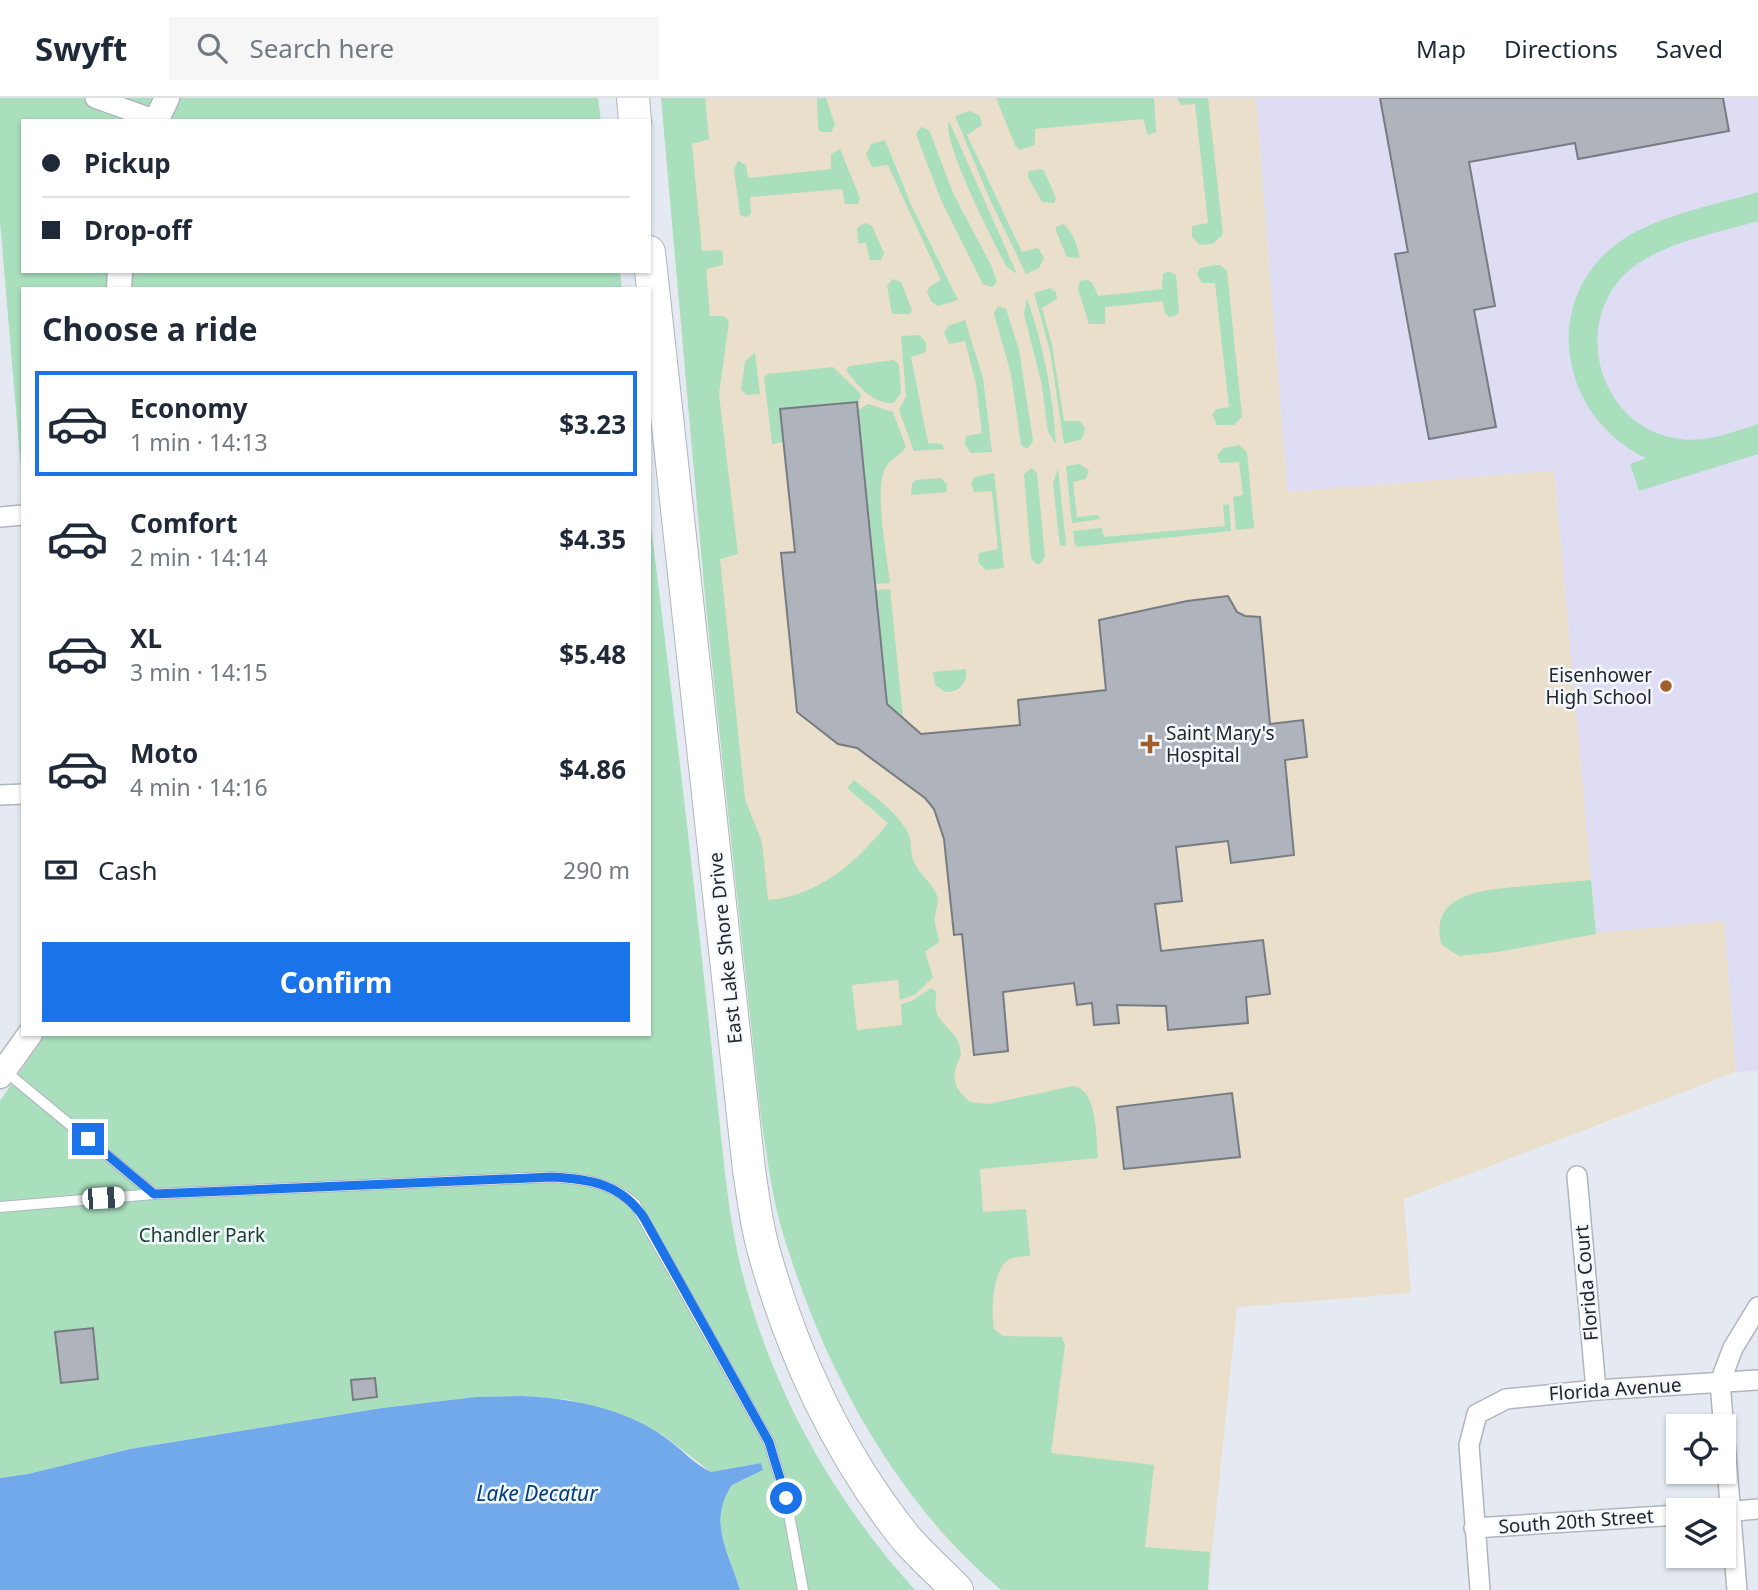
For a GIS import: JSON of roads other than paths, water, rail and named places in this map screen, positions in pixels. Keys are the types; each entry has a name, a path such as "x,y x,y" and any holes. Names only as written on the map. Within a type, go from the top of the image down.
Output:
{"main road":[{"path":"633,98 635,119"},
{"name":"East Lake Shore Drive","path":"651,270 747,1156 762,1245 787,1327 815,1391 854,1462 905,1537 957,1590"}],"street":[{"path":"95,98 153,119"},
{"path":"156,119 167,98"},
{"path":"0,517 21,515"},
{"path":"0,795 21,794"},
{"path":"2,1073 29,1036"},
{"name":"Florida Court","path":"1577,1176 1596,1390"},
{"path":"1726,1498 1720,1382 1733,1348 1758,1307"},
{"name":"Florida Avenue","path":"1474,1528 1469,1445 1477,1414 1506,1399 1596,1390 1758,1380"},
{"path":"1736,1510 1758,1508"},
{"name":"South 20th Street","path":"1474,1528 1666,1516"},
{"path":"1474,1528 1480,1590"},
{"path":"1734,1568 1737,1590"}],"lane":[{"path":"2,1073 154,1194"},
{"path":"0,1207 154,1194 552,1177 591,1181 622,1193 635,1204 644,1218 769,1442 786,1498 803,1590"}],"water":[{"name":"Lake Decatur","path":"522,1396 577,1402 631,1418 663,1436 698,1465 711,1472 761,1463 763,1470 732,1485 721,1512 722,1538 740,1590 0,1590 0,1478 28,1474 130,1449 382,1408 476,1397"}],"place":[{"name":"Eisenhower High School","path":"1666,686"},
{"name":"Saint Mary's Hospital","path":"1150,744"}],"park label":[{"name":"Chandler Park","path":"202,1235"}]}
